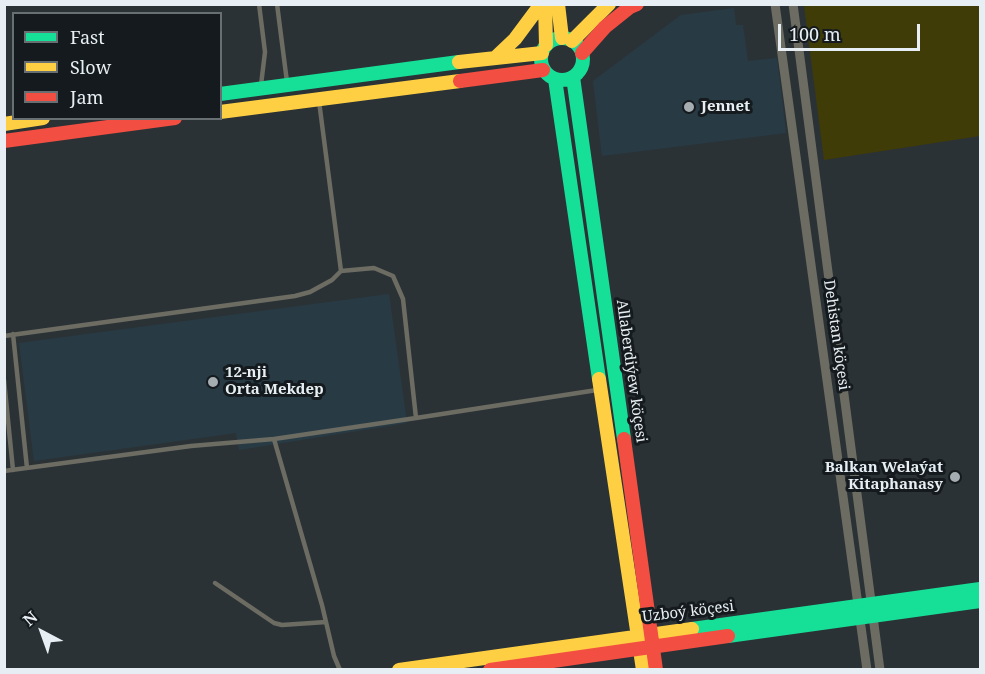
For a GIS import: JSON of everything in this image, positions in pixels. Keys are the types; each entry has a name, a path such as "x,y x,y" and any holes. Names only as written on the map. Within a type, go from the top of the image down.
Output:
{"street":[{"path":"496,57 515,39 543,4"},
{"path":"543,4 543,70"},
{"path":"558,4 567,40"},
{"path":"222,94 544,49 567,40 609,4"},
{"path":"582,53 605,27 637,4"},
{"name":"Dehistan köçesi","path":"775,4 866,611 880,669"},
{"name":"Dehistan köçesi","path":"793,4 866,611 867,669"},
{"path":"222,112 543,70 555,79 565,80 573,76 583,63 579,45 567,40"},
{"name":"Allaberdiýew köçesi","path":"573,76 646,641 643,669"},
{"name":"Allaberdiýew köçesi","path":"555,79 600,389 646,641 656,669"},
{"path":"4,124 30,120"},
{"path":"4,141 160,120"},
{"name":"Uzboý köçesi","path":"399,669 646,641 866,611 981,590"},
{"name":"Uzboý köçesi","path":"866,611 981,601"},
{"name":"Uzboý köçesi","path":"490,669 646,641"}],"lane":[{"path":"260,4 265,52 260,89"},
{"path":"277,4 288,85"},
{"path":"319,99 341,271"},
{"path":"4,336 295,296 310,292 332,280 341,271 374,268 393,276 404,299 416,418"},
{"path":"13,334 27,468"},
{"path":"4,380 13,470"},
{"path":"4,471 202,445 274,439 600,389"},
{"path":"274,439 334,656 340,669"},
{"path":"215,583 282,626 326,622"}],"shaded area":[{"path":"804,5 980,5 980,136 824,160"},
{"name":"Jennet","path":"734,8 736,25 743,25 748,61 777,58 786,133 602,156 593,81 681,15"},
{"name":"12-nji Orta Mekdep","path":"389,294 407,423 239,450 236,433 34,461 19,343"}],"traffic: fast":[{"path":"562,38 577,44 583,59 577,74 562,80 547,74 541,59 547,44 562,38"},
{"path":"222,94 459,62"},
{"path":"573,77 624,439"},
{"path":"555,79 599,379"},
{"path":"692,629 980,589"},
{"path":"728,636 980,601"}],"traffic: slow":[{"path":"496,57 515,39 541,4"},
{"path":"545,4 546,45"},
{"path":"558,4 562,38"},
{"path":"572,41 609,4"},
{"path":"459,62 542,53"},
{"path":"222,112 460,81"},
{"path":"4,124 30,120"},
{"path":"599,379 643,670"},
{"path":"399,670 692,629"}],"traffic: jam":[{"path":"582,53 605,27 637,4"},
{"path":"460,81 543,70"},
{"path":"4,141 160,120"},
{"path":"624,439 656,670"},
{"path":"490,670 728,636"}],"place":[{"name":"Jennet","path":"689,107"},
{"name":"12-nji Orta Mekdep","path":"213,382"},
{"name":"Balkan Welaýat Kitaphanasy","path":"955,477"}]}
